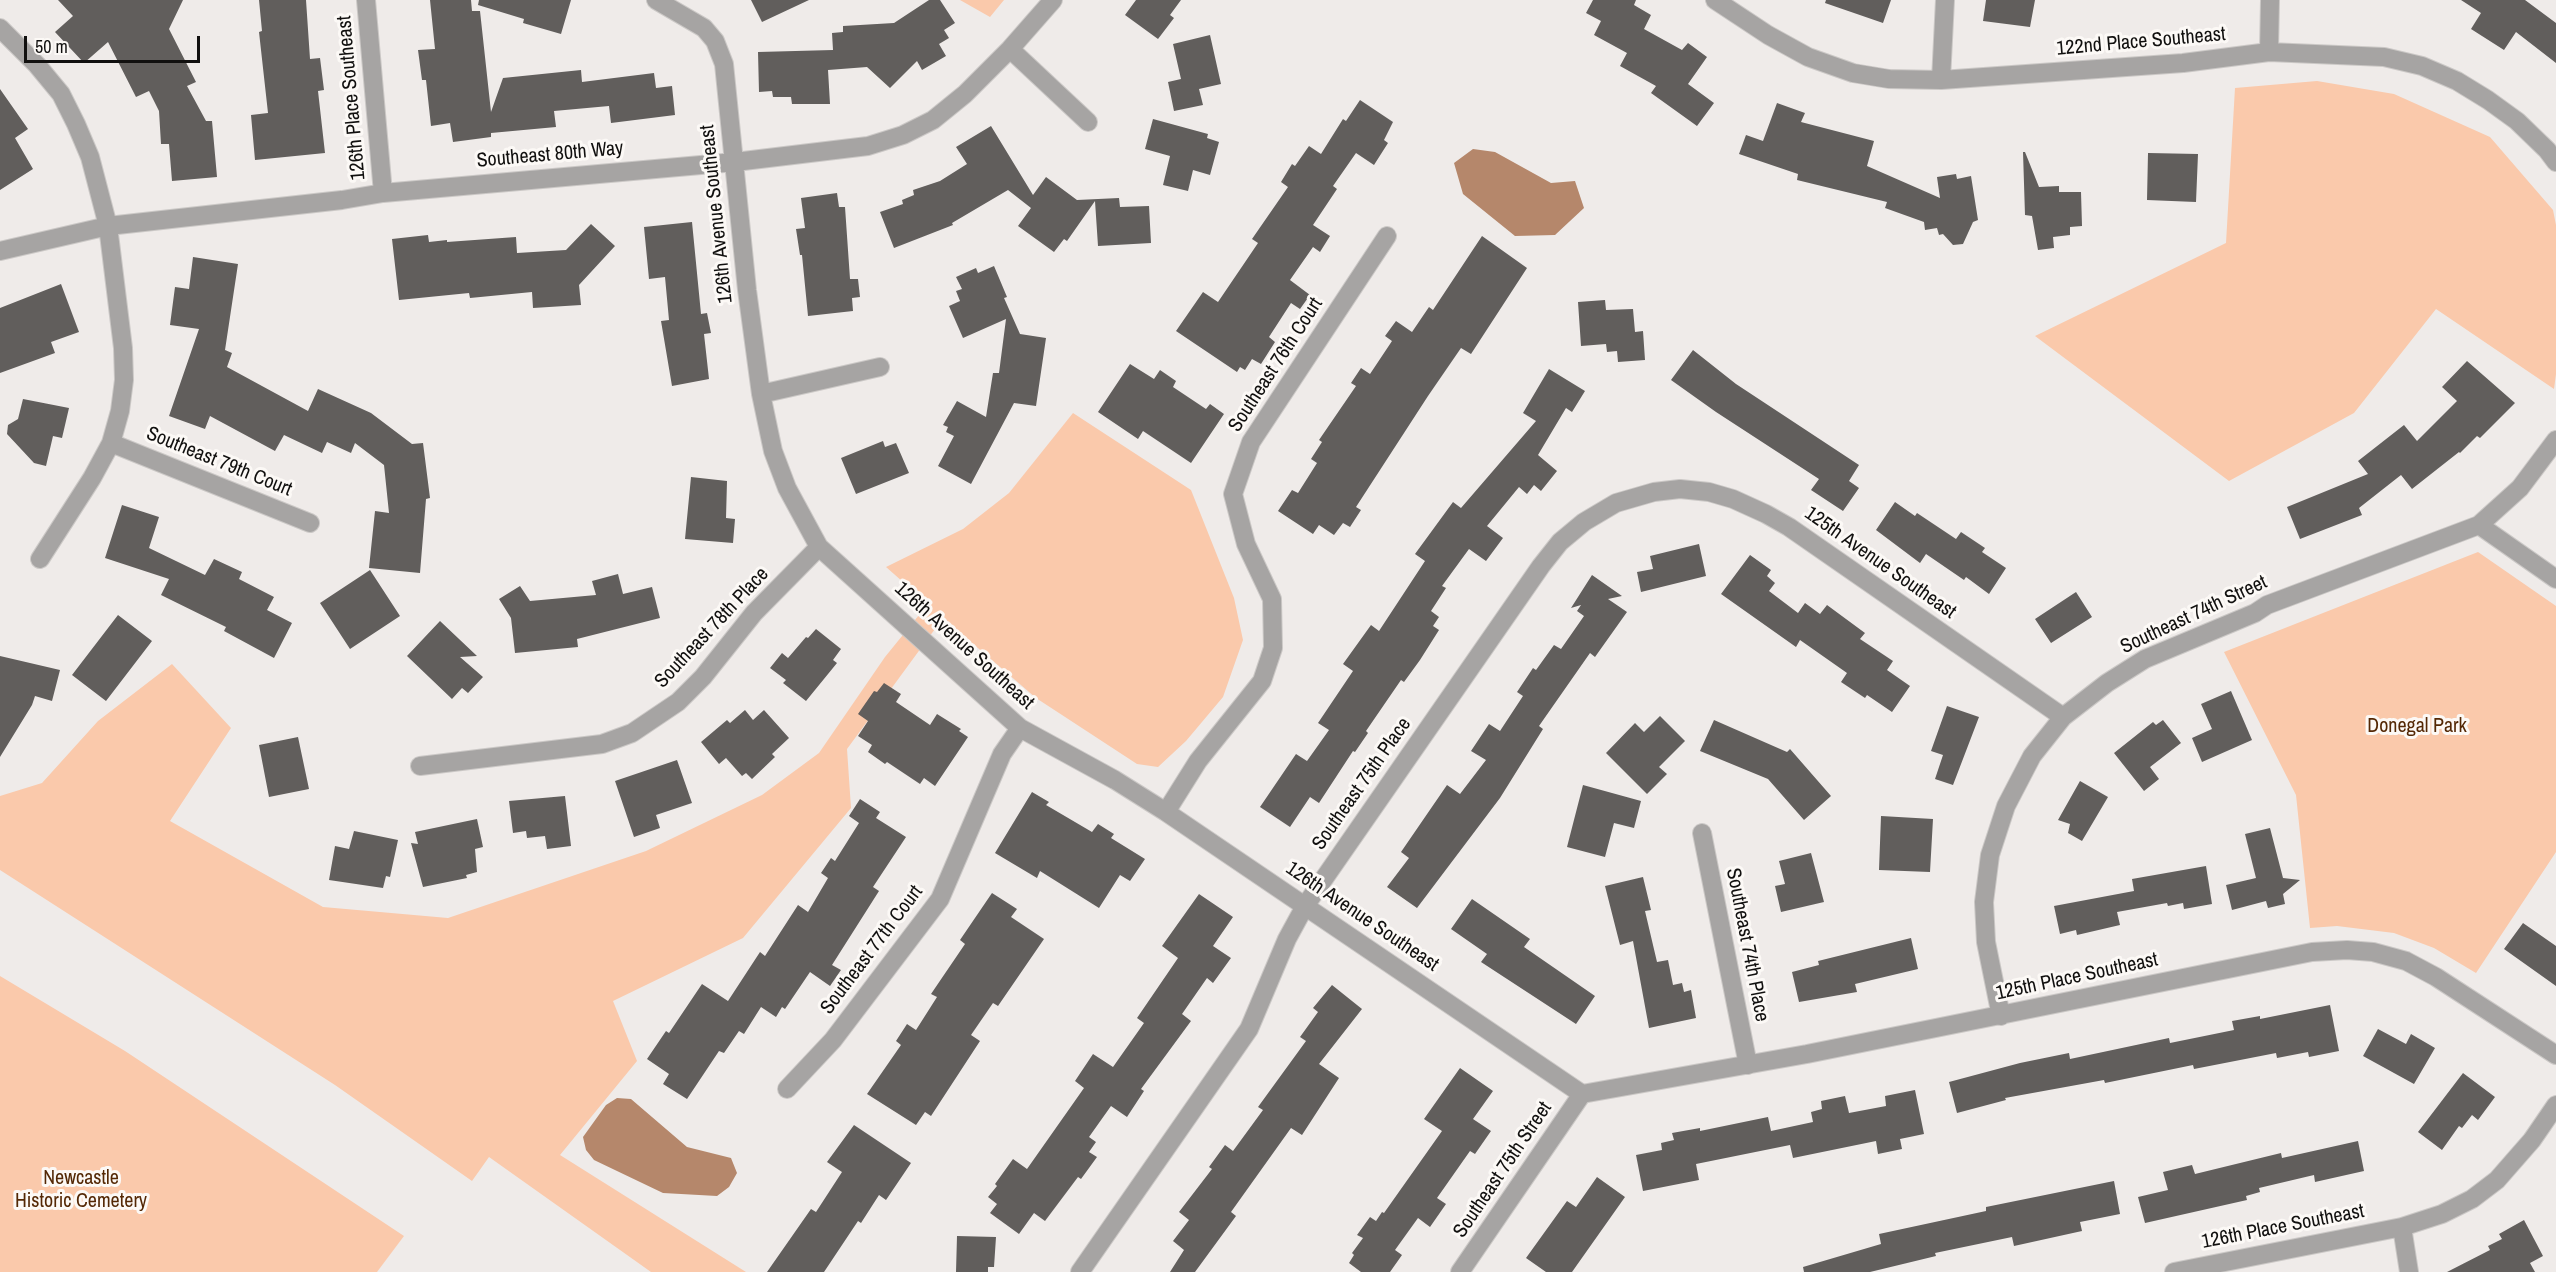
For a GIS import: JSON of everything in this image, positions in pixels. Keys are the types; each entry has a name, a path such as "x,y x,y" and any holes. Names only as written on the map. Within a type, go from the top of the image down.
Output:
{"street":[{"name":"126th Place Southeast","path":"366,0 383,193"},
{"name":"126th Avenue Southeast","path":"656,0 705,28 715,41 724,64 747,290 761,394 776,460 787,488 819,548 1020,728 1115,780 1166,812 1582,1094"},
{"name":"Southeast 80th Way","path":"0,251 108,226 342,200 383,193 735,162 868,146 903,135 933,120 965,94 1010,49 1053,0"},
{"name":"122nd Place Southeast","path":"1715,0 1768,35 1808,57 1862,74 1889,79 1941,80 2183,63 2269,52 2384,57 2422,66 2457,81 2495,105 2524,129 2556,162"},
{"path":"1941,80 1945,0"},
{"path":"2269,52 2270,0"},
{"path":"0,28 37,65 61,94 90,157 108,226 123,348 124,380 120,411 111,443 92,478 40,559"},
{"path":"1010,49 1088,122"},
{"name":"Southeast 76th Court","path":"1166,812 1198,761 1262,681 1273,648 1272,599 1246,544 1233,494 1251,442 1387,237"},
{"path":"761,394 880,367"},
{"name":"Southeast 74th Street","path":"2001,1016 1986,942 1984,902 1990,855 2006,806 2032,756 2063,717 2107,683 2145,660 2255,613 2267,605 2479,525 2520,488 2556,440"},
{"name":"Southeast 79th Court","path":"111,443 310,523"},
{"name":"125th Avenue Southeast","path":"1654,492 1680,489 1709,492 1733,499 1766,514 1789,527 2063,717"},
{"name":"Southeast 75th Place","path":"1080,1272 1249,1029 1287,939 1305,906 1541,566 1560,542 1584,522 1616,503 1654,492"},
{"path":"2479,525 2556,579"},
{"name":"Southeast 78th Place","path":"420,766 602,744 632,733 678,702 703,677 754,613 819,548"},
{"name":"Southeast 77th Court","path":"787,1089 833,1040 940,899 1002,754 1020,728"},
{"name":"Southeast 74th Place","path":"1702,833 1748,1065"},
{"name":"125th Place Southeast","path":"1582,1094 1748,1065 2001,1016 2312,952 2365,951 2406,961 2436,977 2556,1055"},
{"name":"Southeast 75th Street","path":"1460,1272 1582,1094"},
{"name":"126th Place Southeast","path":"2174,1272 2402,1227 2442,1214 2472,1199 2497,1180 2532,1140 2556,1105"},
{"path":"2402,1227 2409,1272"}],"green space":[{"path":"960,0 1004,0 990,17"},
{"path":"2317,81 2394,94 2490,137 2553,210 2556,225 2556,374 2554,389 2436,309 2354,413 2229,481 2035,336 2226,243 2235,88"},
{"path":"1073,413 1191,490 1234,598 1243,640 1223,697 1186,741 1158,767 1137,764 1036,698 943,618 847,749 851,808 743,938 613,1001 637,1061 560,1155 746,1272 651,1272 489,1157 472,1181 335,1085 0,870 0,796 42,783 98,721 172,664 231,728 170,821 323,907 448,918 646,851 762,795 819,753 885,657 928,604 886,567 963,529 1009,493"},
{"name":"Donegal Park","path":"2478,552 2556,606 2556,852 2476,973 2434,948 2394,933 2337,926 2310,928 2296,795 2224,652"},
{"name":"Newcastle Historic Cemetery","path":"0,976 125,1051 404,1236 377,1272 0,1272"}],"shaded area":[{"path":"1473,149 1495,152 1551,183 1575,181 1584,208 1555,235 1515,236 1463,194 1454,163"},
{"path":"617,1098 631,1099 687,1147 731,1158 737,1173 729,1187 717,1196 663,1193 594,1160 586,1150 583,1137 606,1105"}],"building":[{"path":"58,0 183,0 169,29 196,82 187,86 206,121 212,121 217,177 172,181 169,144 161,144 159,111 149,91 136,97 108,42 84,63 55,32 73,16"},
{"path":"259,0 306,0 310,59 320,58 324,90 318,91 325,153 255,160 251,115 268,113 259,32 262,31"},
{"path":"430,0 471,0 472,11 480,11 491,112 503,78 581,70 582,82 654,73 656,88 672,86 675,115 611,123 609,106 554,111 556,127 491,133 491,137 453,142 450,123 431,126 426,80 422,80 418,50 435,49"},
{"path":"479,0 571,0 561,34 523,23 524,19 478,5"},
{"path":"751,0 809,0 762,22"},
{"path":"929,0 940,0 955,23 944,30 949,38 939,44 946,56 922,70 917,61 890,88 867,67 828,70 830,104 792,104 791,97 773,97 772,91 759,92 758,52 833,50 832,33 843,32 843,26 894,23"},
{"path":"1136,0 1181,0 1170,15 1174,18 1158,39 1125,15"},
{"path":"1593,0 1636,0 1634,5 1651,15 1644,29 1682,50 1688,43 1707,57 1688,84 1714,103 1697,126 1651,93 1656,86 1620,66 1627,53 1594,35 1601,21 1586,13"},
{"path":"1826,0 1891,0 1883,23 1825,3"},
{"path":"1986,0 2035,0 2030,27 1983,21"},
{"path":"2461,0 2525,0 2556,23 2556,63 2516,32 2504,50 2471,29 2481,13"},
{"path":"1210,35 1221,84 1199,89 1203,105 1174,111 1168,82 1181,79 1173,44"},
{"path":"0,89 28,129 15,138 33,169 0,190"},
{"path":"1360,100 1393,122 1384,140 1388,143 1374,165 1356,153 1333,186 1337,189 1313,225 1330,236 1320,252 1313,247 1290,280 1310,295 1300,309 1291,303 1269,337 1275,342 1261,364 1252,359 1245,370 1240,367 1237,372 1176,331 1203,292 1218,302 1258,243 1252,239 1288,187 1281,182 1292,164 1295,166 1309,146 1321,154 1343,119 1346,121"},
{"path":"1777,103 1805,113 1801,122 1874,141 1867,166 1940,198 1937,177 1956,174 1957,179 1971,176 1978,220 1973,222 1963,244 1953,245 1943,234 1939,235 1937,228 1925,230 1924,222 1885,208 1887,202 1797,180 1798,174 1739,154 1746,135 1763,141"},
{"path":"1153,119 1208,134 1207,138 1219,142 1210,175 1193,170 1188,191 1163,185 1170,156 1145,149"},
{"path":"991,126 1033,195 1046,177 1077,200 1119,198 1120,207 1149,206 1151,243 1098,246 1095,201 1067,241 1064,239 1054,252 1018,226 1031,208 1008,190 952,223 953,225 894,248 880,212 903,204 902,200 914,195 913,190 940,181 967,164 956,147"},
{"path":"2023,152 2025,152 2039,187 2059,186 2059,192 2081,192 2082,226 2070,227 2070,235 2053,237 2054,248 2038,250 2032,216 2025,215"},
{"path":"2148,153 2198,154 2196,202 2147,200"},
{"path":"837,193 839,207 845,207 850,279 858,279 860,297 852,298 853,311 808,316 802,255 800,255 796,229 805,228 801,198"},
{"path":"692,222 701,314 707,313 711,333 704,334 709,379 672,386 661,321 669,320 665,277 649,279 644,227"},
{"path":"591,224 615,246 579,285 581,305 533,308 532,292 470,298 469,293 399,300 392,239 428,235 429,242 447,240 447,242 516,237 517,253 566,250"},
{"path":"1482,236 1527,268 1471,354 1461,348 1428,396 1356,507 1361,510 1350,527 1343,523 1334,535 1319,525 1313,534 1278,511 1292,490 1298,493 1317,463 1311,459 1322,442 1319,440 1356,386 1351,383 1361,368 1370,374 1392,341 1385,336 1396,321 1412,332 1429,307 1433,310"},
{"path":"193,257 238,264 225,350 232,353 227,367 308,411 318,389 371,413 412,444 423,443 430,498 426,499 420,573 369,568 375,511 389,513 384,465 355,443 351,453 327,442 322,453 284,435 275,451 210,416 205,429 169,416 199,329 170,325 175,287 189,289"},
{"path":"994,266 1007,297 1004,298 1020,334 1046,338 1036,406 1014,403 971,484 938,466 954,436 946,432 948,427 943,425 957,401 986,417 993,373 999,373 1006,319 963,338 949,306 960,301 956,291 962,289 956,277 976,268 978,273"},
{"path":"61,284 79,332 51,342 55,353 0,373 0,308"},
{"path":"1605,300 1606,310 1633,309 1635,332 1643,331 1645,360 1618,362 1617,351 1607,352 1606,344 1581,346 1578,302"},
{"path":"1693,350 1736,384 1859,465 1849,481 1859,488 1843,511 1811,490 1819,479 1671,380"},
{"path":"2467,361 2515,403 2480,438 2477,436 2460,453 2412,489 2401,475 2359,508 2362,515 2300,539 2287,507 2368,474 2358,461 2404,425 2417,441 2457,401 2442,387"},
{"path":"1130,364 1154,379 1160,370 1176,381 1173,387 1206,409 1210,404 1224,414 1191,463 1143,431 1138,439 1098,412"},
{"path":"1549,369 1585,391 1572,412 1566,408 1538,455 1557,471 1541,491 1534,485 1527,494 1519,487 1487,526 1503,538 1486,561 1469,549 1442,586 1446,588 1431,611 1439,617 1433,626 1439,630 1420,660 1404,682 1401,680 1366,731 1368,733 1355,752 1353,751 1319,803 1310,797 1290,827 1260,807 1296,754 1307,761 1329,730 1318,723 1353,671 1343,664 1371,625 1379,631 1425,561 1415,554 1453,502 1461,508 1536,421 1523,413"},
{"path":"23,399 69,408 62,438 53,436 46,466 34,463 7,434 8,425 18,419"},
{"path":"883,441 885,447 896,443 909,473 856,494 841,458"},
{"path":"691,477 727,481 726,518 735,519 733,543 685,539"},
{"path":"1895,502 1915,516 1917,513 1956,539 1961,532 1985,548 1982,552 2006,568 1989,594 1966,577 1964,580 1926,554 1920,563 1876,530"},
{"path":"122,505 159,517 149,548 205,575 214,559 242,572 239,579 274,597 267,610 292,623 274,658 224,631 226,627 161,595 169,579 105,558"},
{"path":"1699,544 1706,576 1641,592 1637,572 1653,569 1650,556"},
{"path":"1750,555 1771,570 1767,576 1775,583 1769,591 1798,613 1805,603 1820,614 1827,605 1865,633 1860,639 1893,661 1887,670 1910,686 1892,712 1867,695 1865,698 1841,682 1847,673 1800,640 1796,647 1721,594"},
{"path":"370,570 400,616 350,649 320,603"},
{"path":"618,574 623,594 652,587 660,618 577,639 578,647 515,653 511,618 499,599 520,586 530,601 596,595 592,581"},
{"path":"1592,575 1622,596 1608,599 1627,612 1595,657 1590,653 1539,726 1543,729 1500,798 1417,908 1387,887 1409,858 1401,852 1447,785 1460,794 1486,760 1471,751 1489,724 1500,731 1523,696 1517,692 1533,668 1536,670 1554,645 1561,649 1584,616 1577,611 1581,605 1571,608"},
{"path":"2076,592 2092,617 2051,643 2035,619"},
{"path":"118,615 152,641 106,701 72,675"},
{"path":"440,621 477,656 460,657 483,677 468,693 462,688 452,699 407,656"},
{"path":"816,629 841,649 833,660 837,663 806,701 783,683 786,680 770,668 782,653 788,658"},
{"path":"0,656 60,670 52,701 35,696 32,705 0,757"},
{"path":"884,683 901,694 896,702 930,725 937,714 961,729 959,731 968,737 935,786 924,778 920,784 887,762 885,764 868,752 872,745 858,736 868,721 858,714 874,691 877,692"},
{"path":"2231,691 2252,740 2202,762 2192,738 2212,729 2201,704"},
{"path":"1947,706 1979,717 1953,785 1935,779 1943,755 1931,751"},
{"path":"745,710 753,720 764,710 789,738 772,754 775,757 752,779 746,773 742,776 726,758 719,764 701,742 727,720 730,723"},
{"path":"1660,716 1685,741 1659,767 1667,774 1647,794 1606,753 1635,723 1644,732"},
{"path":"1714,720 1787,752 1790,749 1831,796 1804,820 1768,779 1700,751"},
{"path":"2163,720 2181,743 2150,767 2159,779 2144,791 2114,753 2153,722 2156,725"},
{"path":"298,737 309,789 269,797 259,745"},
{"path":"677,760 692,803 656,815 660,828 634,837 615,781"},
{"path":"2080,781 2108,797 2082,841 2068,833 2070,824 2058,820"},
{"path":"1583,785 1641,801 1634,828 1614,823 1605,857 1567,847"},
{"path":"1032,792 1049,802 1046,805 1092,832 1098,824 1114,834 1111,838 1145,859 1130,881 1120,875 1099,908 1040,871 1037,878 995,853"},
{"path":"565,796 571,846 547,849 545,836 527,838 526,831 513,833 509,801"},
{"path":"860,799 880,812 876,818 906,837 873,887 879,891 832,965 841,970 830,986 810,972 785,1009 782,1007 776,1017 761,1007 744,1034 739,1031 724,1053 719,1051 687,1099 663,1084 669,1074 647,1059 666,1031 669,1033 702,984 728,1001 760,952 765,956 798,905 808,912 828,878 821,873 831,858 835,861 859,823 849,816"},
{"path":"1881,816 1933,819 1930,872 1879,870"},
{"path":"477,819 483,847 475,849 477,872 466,875 467,878 423,887 411,843 418,844 415,832"},
{"path":"2270,828 2283,878 2300,880 2283,894 2285,904 2268,908 2266,901 2232,910 2226,885 2256,878 2245,834"},
{"path":"354,831 398,840 390,877 386,876 383,888 329,880 335,846 349,849"},
{"path":"1811,853 1824,902 1781,912 1775,886 1785,884 1779,861"},
{"path":"2206,866 2212,904 2184,909 2183,903 2168,906 2167,903 2117,912 2120,925 2077,935 2076,930 2060,934 2054,906 2134,891 2132,879"},
{"path":"1643,877 1651,910 1645,911 1657,962 1668,960 1673,985 1682,983 1684,992 1691,990 1696,1018 1649,1028 1633,941 1620,945 1605,886"},
{"path":"992,893 1017,909 1011,917 1044,939 998,1006 993,1003 971,1035 980,1041 931,1116 925,1112 916,1125 867,1094 901,1045 896,1041 907,1024 916,1030 937,997 931,994 965,944 960,940"},
{"path":"1199,894 1233,917 1213,946 1231,958 1213,983 1207,978 1182,1014 1191,1021 1141,1089 1144,1091 1127,1117 1111,1106 1089,1137 1096,1142 1089,1152 1097,1157 1081,1179 1078,1177 1045,1221 1034,1213 1019,1234 990,1213 997,1204 988,1197 1013,1159 1027,1169 1084,1088 1075,1081 1093,1054 1113,1067 1144,1023 1137,1018 1178,958 1162,946"},
{"path":"1472,899 1530,939 1524,947 1595,996 1576,1024 1481,962 1487,954 1451,929"},
{"path":"2523,923 2556,946 2556,986 2504,949"},
{"path":"1911,938 1918,969 1855,984 1857,992 1799,1002 1792,972 1819,965 1818,961"},
{"path":"1332,985 1362,1009 1319,1064 1339,1078 1302,1135 1291,1128 1231,1212 1236,1216 1195,1272 1170,1272 1184,1250 1173,1241 1189,1220 1179,1212 1212,1169 1209,1167 1225,1145 1233,1151 1263,1110 1258,1107 1306,1041 1300,1037 1318,1012 1313,1008"},
{"path":"2330,1005 2339,1051 2309,1057 2308,1052 2277,1058 2276,1053 2194,1069 2193,1065 2105,1083 2104,1080 2005,1098 2006,1100 1957,1113 1949,1082 2069,1053 2070,1059 2169,1038 2170,1043 2234,1030 2232,1021 2260,1016 2260,1019"},
{"path":"2378,1029 2406,1044 2411,1034 2435,1048 2414,1084 2363,1056"},
{"path":"1460,1068 1493,1091 1473,1119 1491,1131 1475,1154 1470,1151 1437,1198 1446,1204 1430,1227 1418,1218 1395,1250 1402,1255 1390,1272 1361,1272 1349,1263 1354,1255 1352,1253 1363,1238 1357,1235 1370,1217 1376,1221 1382,1212 1384,1213 1442,1131 1424,1119"},
{"path":"2463,1073 2495,1097 2478,1120 2472,1115 2462,1128 2459,1126 2442,1150 2418,1132"},
{"path":"1915,1090 1924,1134 1900,1139 1902,1149 1878,1154 1876,1141 1793,1158 1790,1145 1696,1164 1699,1180 1643,1191 1636,1155 1662,1150 1661,1143 1674,1140 1672,1133 1700,1128 1700,1131 1768,1117 1771,1131 1813,1122 1811,1112 1822,1109 1821,1101 1845,1096 1849,1113 1886,1106 1885,1096"},
{"path":"854,1125 911,1163 886,1200 879,1195 861,1223 858,1221 824,1272 767,1272 811,1209 816,1212 842,1172 827,1162"},
{"path":"2358,1141 2364,1171 2315,1182 2314,1175 2259,1188 2260,1192 2246,1196 2247,1200 2145,1223 2138,1197 2168,1190 2163,1172 2192,1165 2195,1174 2281,1153 2282,1158"},
{"path":"1597,1177 1625,1197 1572,1272 1546,1272 1526,1258 1567,1201 1576,1207"},
{"path":"2114,1181 2120,1214 2080,1222 2082,1231 2014,1246 2012,1237 1935,1253 1936,1256 1870,1272 1804,1272 1803,1267 1881,1244 1879,1234 1986,1211 1986,1207"},
{"path":"2524,1220 2543,1256 2530,1263 2535,1272 2447,1272 2490,1250 2488,1246 2502,1239 2499,1234"},
{"path":"957,1236 996,1237 994,1267 988,1267 988,1272 956,1272"}]}
